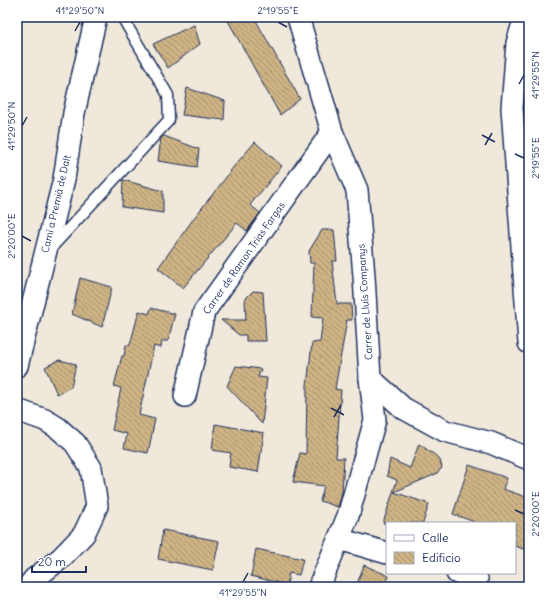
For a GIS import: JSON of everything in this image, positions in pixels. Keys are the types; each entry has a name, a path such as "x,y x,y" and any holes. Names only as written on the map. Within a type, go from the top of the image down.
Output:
{"street":[{"name":"Camí a Premià de Dalt","path":"17,366 64,179 74,113 96,17"},
{"name":"Carrer de Lluís Companys","path":"298,17 332,132 357,190 370,378 375,420 348,516 319,587"},
{"path":"525,17 517,43 512,108 529,342"},
{"name":"Carrer de Ramon Trias Fargas","path":"185,396 204,312 332,132"},
{"path":"370,378 404,408 446,431 491,443 529,459"},
{"path":"17,410 45,420 58,428 76,444 91,468 97,506 84,534 62,558 34,579 28,587"},
{"path":"339,539 386,553"},
{"path":"460,574 477,579 476,587"}],"lane":[{"path":"45,256 169,120 168,95 122,17"}],"building":[{"path":"226,17 254,17 300,99 280,115"},
{"path":"194,25 200,44 168,68 153,44"},
{"path":"187,88 225,101 224,120 182,115"},
{"path":"164,136 199,149 197,167 158,161 161,138"},
{"path":"255,142 282,166 250,205 260,213 247,231 237,223 183,288 158,268 230,171"},
{"path":"123,180 163,191 163,213 122,207"},
{"path":"322,230 334,230 337,261 332,261 337,304 351,304 352,320 347,320 335,389 341,390 336,458 344,458 342,492 338,507 320,501 324,486 293,482 300,453 306,454 307,385 312,343 320,342 323,318 312,317 314,263 310,263 309,251"},
{"path":"80,278 112,287 102,327 72,314"},
{"path":"253,291 263,292 266,341 246,341 246,335 239,335 221,320 246,320 245,299"},
{"path":"151,308 175,314 168,341 162,341 161,348 154,346 139,415 155,419 148,453 124,448 127,434 112,430 121,388 114,386 122,356 124,356 126,345 130,345 139,311 149,314"},
{"path":"59,360 76,364 71,387 57,394 45,367"},
{"path":"236,366 261,369 258,377 267,378 262,424 227,386"},
{"path":"215,424 264,433 258,472 229,467 231,453 212,450"},
{"path":"419,444 440,460 442,468 436,474 394,492 429,504 423,522 383,523 397,480 387,476 390,459 410,468"},
{"path":"469,465 507,478 503,489 529,498 529,551 516,546 516,522 474,522 453,514"},
{"path":"163,530 219,541 213,570 158,559"},
{"path":"256,549 303,559 299,575 289,573 287,585 251,576"},
{"path":"364,565 389,576 385,587 356,587"}]}
